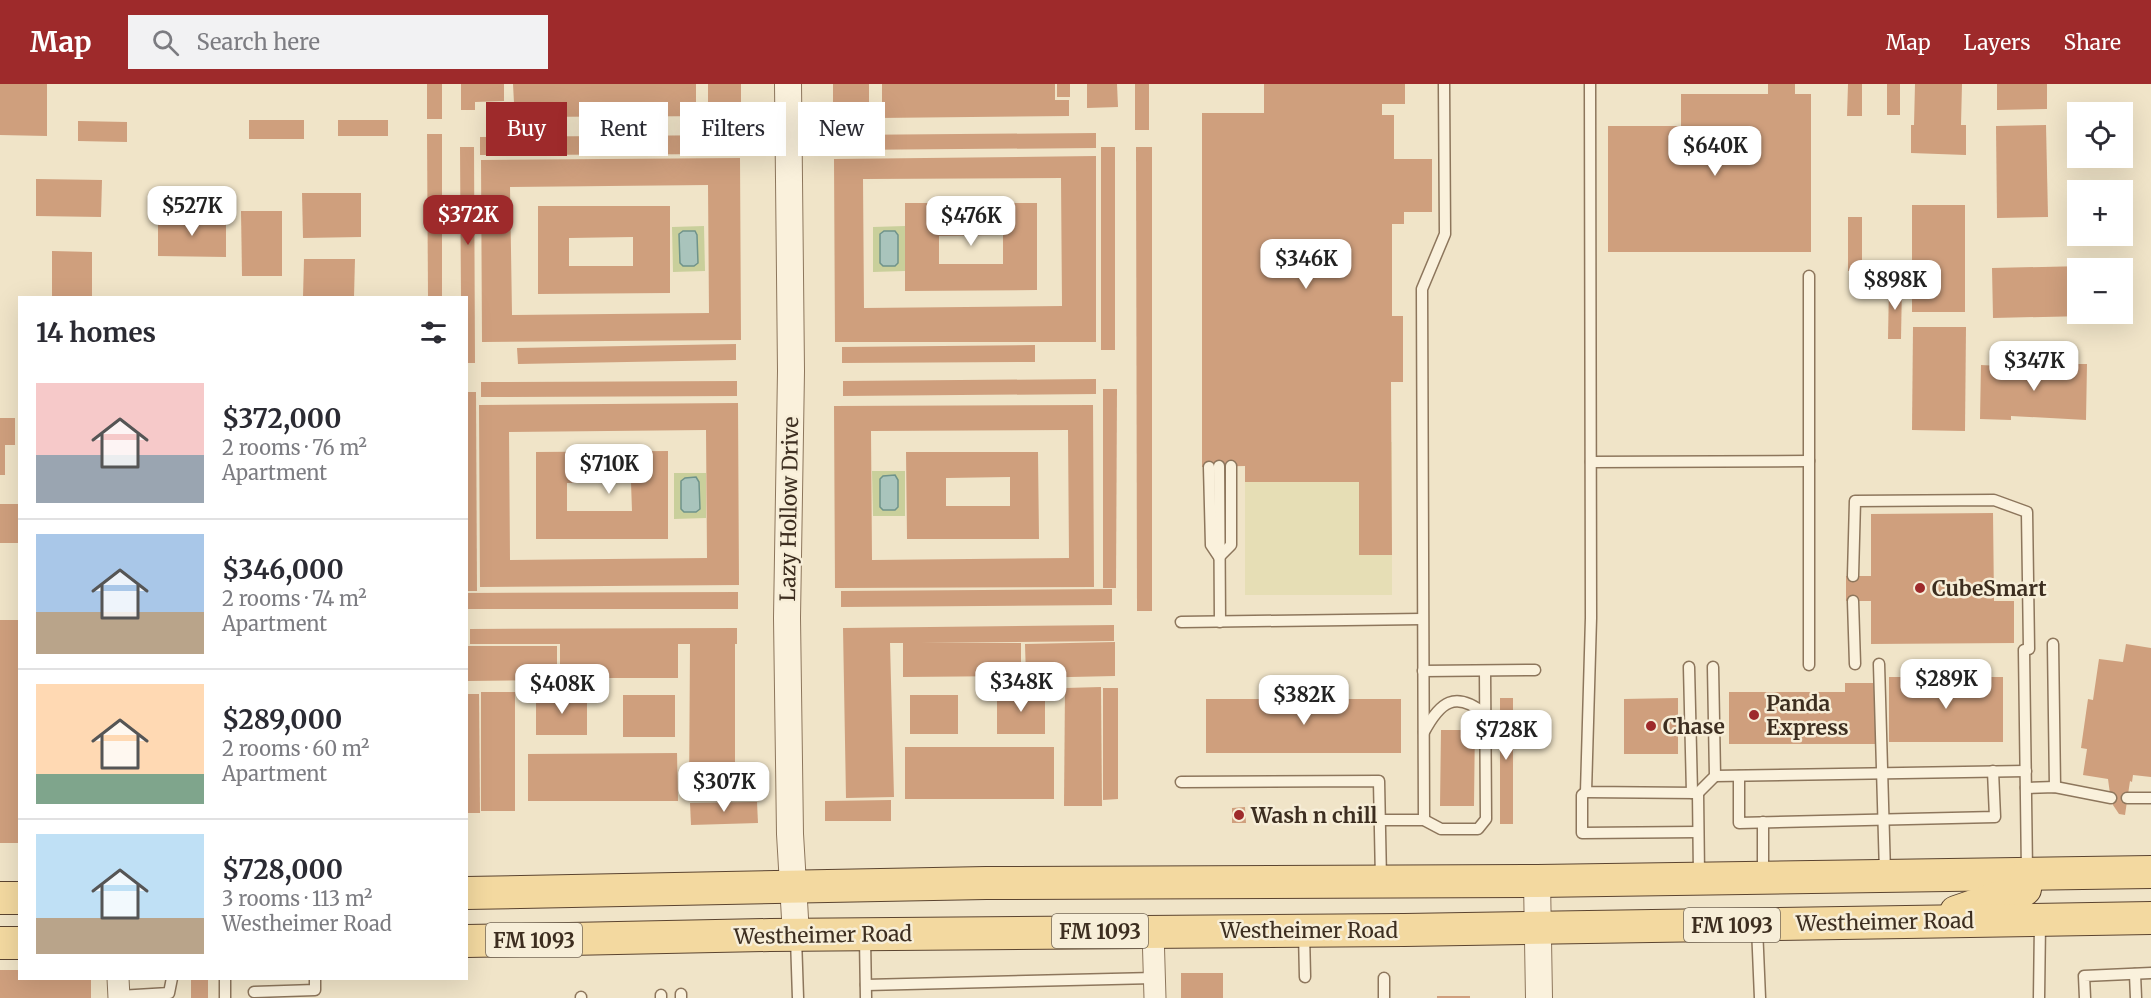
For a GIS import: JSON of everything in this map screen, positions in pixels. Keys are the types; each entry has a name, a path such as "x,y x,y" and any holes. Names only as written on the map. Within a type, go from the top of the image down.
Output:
{"main road":[{"name":"FM 1093","path":"468,892 986,883 1538,881 2145,872"},
{"path":"2040,919 2044,907 2060,894 2073,893 2145,872"},
{"path":"1926,921 2000,897 2016,896 2025,890 2027,874"},
{"path":"1153,931 1161,910 1168,906 1275,903 1305,881"},
{"path":"0,898 18,898"},
{"name":"Westheimer Road","path":"468,941 2151,918"},
{"path":"0,943 18,943"}],"street":[{"name":"Lazy Hollow Drive","path":"788,84 791,371 787,618 790,834 796,935"},
{"path":"1538,881 1539,998"},
{"path":"1153,931 1154,988"}],"lane":[{"path":"1424,820 1422,289 1445,234 1444,84"},
{"path":"1586,792 1592,618 1590,84"},
{"path":"1809,276 1809,665"},
{"path":"1591,462 1809,461"},
{"path":"1220,466 1220,621"},
{"path":"1854,576 1855,501 1994,500 2027,512 2027,874"},
{"path":"1854,601 1855,664"},
{"path":"1181,622 1422,619"},
{"path":"2053,644 2055,787"},
{"path":"1879,664 1886,876"},
{"path":"1689,667 1699,878"},
{"path":"1713,667 1715,776"},
{"path":"1423,671 1535,670"},
{"path":"1379,820 1424,820 1441,829 1478,829 1486,819 1485,671"},
{"path":"1423,733 1434,713 1445,703 1459,702 1473,705 1485,714"},
{"path":"1738,776 1739,823 1995,817 1993,771"},
{"path":"1698,832 1677,827 1607,828 1582,832 1581,795 1586,792 1606,797 1675,797 1695,793 1715,776 2026,771"},
{"path":"1182,782 1379,781 1381,881"},
{"path":"2026,788 2055,787 2111,798"},
{"path":"2127,798 2151,798"},
{"path":"1763,822 1763,878"},
{"path":"2039,998 2040,919"},
{"path":"1757,924 1760,998"},
{"path":"1304,930 1305,978"},
{"path":"796,935 798,998"},
{"path":"865,935 866,998"},
{"path":"2085,998 2085,976 2151,973"},
{"path":"2135,974 2136,998"},
{"path":"1384,978 1384,998"},
{"path":"119,991 169,996 172,980"},
{"path":"225,980 225,998"},
{"path":"866,985 1154,988"},
{"path":"254,992 315,994"}],"shaded area":[{"path":"1245,442 1392,442 1392,595 1245,595"}],"green space":[{"path":"704,226 705,271 673,272 672,227"},
{"path":"905,226 905,271 873,272 873,227"},
{"path":"872,471 905,471 905,516 873,516"},
{"path":"674,473 706,473 706,518 674,519"}],"water":[{"path":"683,231 695,231 697,235 698,263 694,266 683,266 680,263 679,234"},
{"path":"884,231 895,231 898,235 898,263 895,266 883,266 880,263 880,234"},
{"path":"895,475 898,480 898,507 895,510 883,510 880,507 880,479 883,476"},
{"path":"696,477 699,482 700,509 696,512 684,512 681,509 681,481 685,478"}],"building":[{"path":"0,84 47,84 47,136 0,135"},
{"path":"427,84 442,84 442,119 427,119"},
{"path":"461,84 504,84 504,101 475,102 475,110 461,110"},
{"path":"513,84 696,84 696,102 680,102 680,116 668,116 668,102 579,102 579,117 567,117 567,102 514,102"},
{"path":"708,84 741,84 741,102 708,102"},
{"path":"833,84 869,84 869,102 833,102"},
{"path":"882,84 1055,84 1055,100 1069,100 1069,116 885,118 885,102 882,102"},
{"path":"1057,84 1070,84 1070,97 1057,97"},
{"path":"1087,84 1117,84 1118,107 1087,108"},
{"path":"1135,84 1149,84 1149,130 1135,130"},
{"path":"1264,84 1405,84 1405,104 1382,104 1382,115 1394,115 1394,159 1432,159 1432,212 1404,212 1404,224 1392,224 1392,316 1403,316 1403,382 1391,382 1392,555 1359,555 1359,482 1245,482 1245,466 1202,467 1202,113 1264,113"},
{"path":"1768,84 1795,84 1795,94 1811,94 1811,252 1608,252 1608,126 1681,126 1681,94 1768,94"},
{"path":"1848,84 1862,84 1862,116 1847,116"},
{"path":"1887,84 1900,84 1900,115 1887,115"},
{"path":"1915,84 1962,84 1961,125 1966,125 1966,155 1911,153"},
{"path":"1997,84 2047,84 2047,109 1997,110"},
{"path":"249,120 304,120 304,139 249,139"},
{"path":"338,120 388,120 388,136 338,136"},
{"path":"78,121 127,122 127,142 78,141"},
{"path":"2046,125 2048,217 1997,218 1996,126"},
{"path":"1096,133 1096,148 885,150 885,135"},
{"path":"427,134 442,134 442,296 428,296"},
{"path":"680,135 680,154 668,154 668,136"},
{"path":"567,136 579,136 579,155 567,155"},
{"path":"480,137 486,137 486,155 480,155"},
{"path":"460,147 474,147 475,363 468,363 468,296 461,296"},
{"path":"1101,147 1115,147 1115,350 1101,350"},
{"path":"1136,147 1152,147 1152,611 1137,611"},
{"path":"1096,156 1096,342 835,342 834,159","holes":["1061,178 1062,306 864,308 863,179"]},
{"path":"740,158 741,340 482,342 481,160","holes":["708,185 709,313 512,315 510,187"]},
{"path":"36,179 102,180 101,217 36,216"},
{"path":"302,193 361,193 361,237 303,238"},
{"path":"905,203 1037,203 1037,290 905,291","holes":["1003,235 1003,264 939,264 939,236"]},
{"path":"1912,205 1965,205 1965,312 1912,312"},
{"path":"538,206 670,206 670,293 538,294","holes":["633,237 633,266 569,266 569,238"]},
{"path":"241,211 282,211 282,276 242,276"},
{"path":"158,217 226,217 226,257 158,256"},
{"path":"1848,217 1862,217 1862,271 1848,271"},
{"path":"52,251 92,252 92,296 52,296"},
{"path":"304,259 355,259 354,296 303,296"},
{"path":"2067,266 2067,316 1993,318 1992,268"},
{"path":"1889,284 1902,284 1901,339 1888,339"},
{"path":"1913,327 1966,327 1965,431 1912,430"},
{"path":"736,344 736,360 518,364 517,348"},
{"path":"1035,345 1035,362 842,363 842,347"},
{"path":"2057,364 2087,364 2086,420 2011,416 2011,420 1980,419 1981,365 2057,369"},
{"path":"1096,379 1096,394 843,396 843,381"},
{"path":"737,381 737,396 481,397 481,382"},
{"path":"1103,389 1117,389 1116,588 1103,588"},
{"path":"468,392 476,392 477,591 468,591"},
{"path":"738,403 739,585 480,587 479,405","holes":["706,430 707,558 510,560 509,432"]},
{"path":"1093,405 1094,587 835,588 834,406","holes":["1068,430 1069,558 872,560 871,431"]},
{"path":"0,418 15,418 15,445 5,445 5,475 0,475"},
{"path":"668,451 668,539 536,539 536,452","holes":["631,482 632,511 567,511 567,483"]},
{"path":"906,452 1038,452 1039,539 907,539","holes":["1010,477 1010,506 946,506 946,478"]},
{"path":"0,504 18,504 18,543 0,543"},
{"name":"CubeSmart","path":"1993,513 1994,601 2014,601 2014,643 1871,644 1871,601 1846,601 1846,576 1871,576 1871,514"},
{"path":"1112,589 1112,605 841,607 841,591"},
{"path":"738,592 738,609 468,609 468,593"},
{"path":"0,620 18,620 18,843 0,843"},
{"path":"1114,625 1114,641 921,643 1021,643 1021,676 903,677 903,643 890,643 894,797 846,798 843,628"},
{"path":"737,628 737,644 735,644 735,798 689,798 690,644 678,644 678,678 560,678 560,644 470,644 470,629"},
{"path":"1115,642 1115,676 1026,678 1025,644"},
{"path":"2126,644 2151,648 2151,777 2133,775 2125,815 2119,814 2113,805 2108,779 2083,775 2087,749 2081,748 2088,699 2093,700 2099,659 2123,662"},
{"path":"468,646 557,646 557,680 468,681"},
{"path":"1889,677 2003,677 2003,742 1889,742"},
{"path":"1845,683 1876,683 1876,744 1729,744 1729,692 1845,692"},
{"path":"1101,687 1102,806 1064,806 1065,688"},
{"path":"1103,688 1118,688 1118,799 1103,800"},
{"path":"481,692 515,692 515,811 481,811"},
{"path":"997,692 1045,692 1045,734 997,734"},
{"path":"468,694 479,694 480,813 468,813"},
{"path":"536,695 587,695 587,735 536,735"},
{"path":"623,695 675,695 675,737 623,737"},
{"path":"910,695 958,695 958,734 910,734"},
{"path":"1500,698 1513,698 1513,824 1500,824"},
{"name":"Chase","path":"1678,698 1678,754 1624,754 1624,699"},
{"path":"1206,699 1401,699 1401,753 1206,753"},
{"path":"1461,720 1475,720 1474,806 1440,806 1441,730 1461,730"},
{"path":"905,747 1054,747 1054,799 905,799"},
{"path":"677,753 678,801 528,801 528,754"},
{"path":"891,800 891,821 825,821 825,801"},
{"path":"757,802 758,823 691,825 690,803"},
{"name":"Wash n chill","path":"1245,807 1246,823 1232,823 1232,808"},
{"path":"0,970 18,970 18,980 91,980 91,998 0,998"},
{"path":"1181,973 1223,973 1223,998 1181,998"},
{"path":"191,980 208,980 208,998 191,998"},
{"path":"1437,996 1470,996 1470,998 1437,998"}],"place":[{"name":"CubeSmart","path":"1920,588"},
{"name":"Panda Express","path":"1754,715"},
{"name":"Chase","path":"1651,726"},
{"name":"Wash n chill","path":"1239,815"}]}
